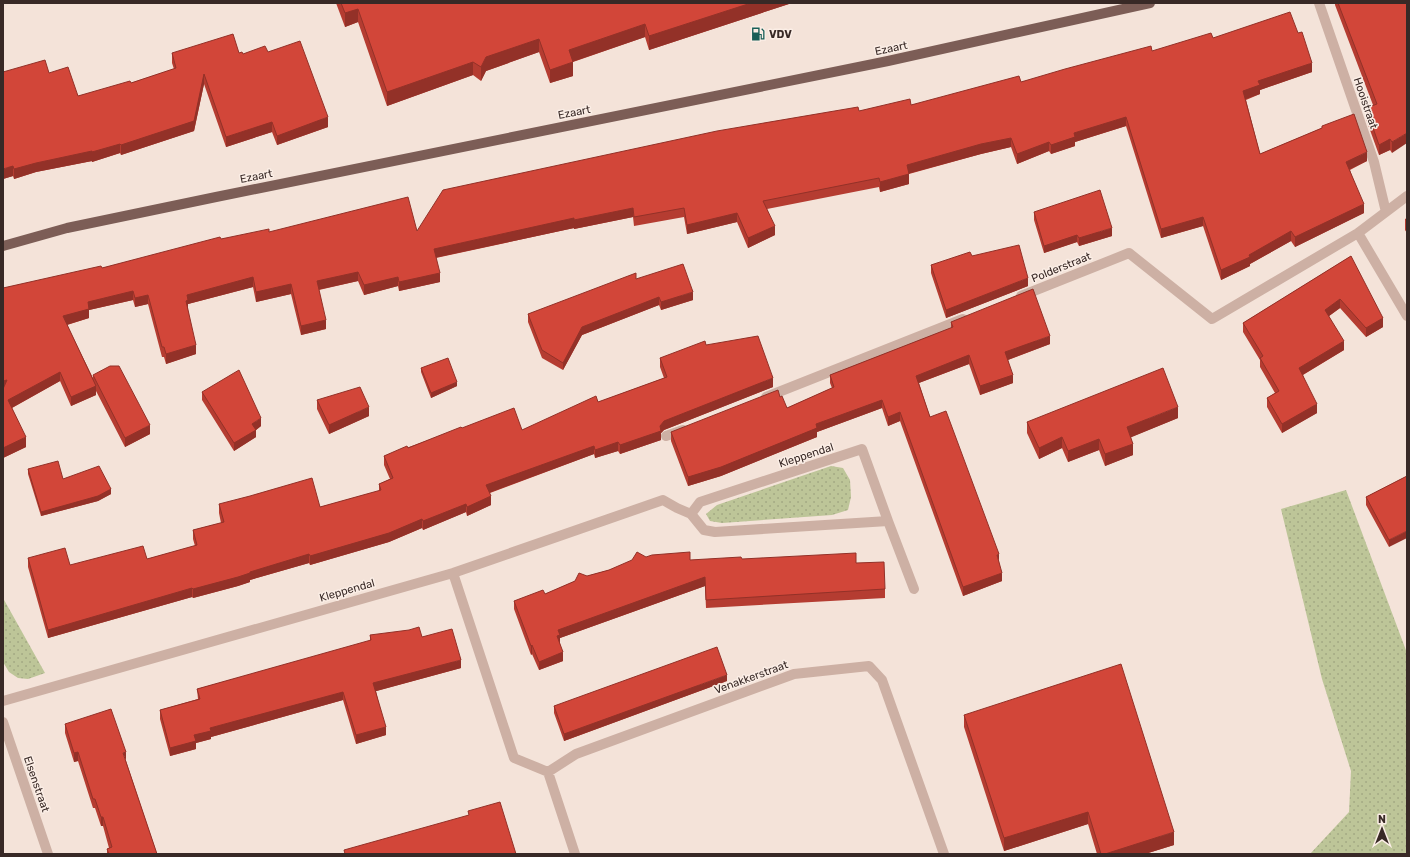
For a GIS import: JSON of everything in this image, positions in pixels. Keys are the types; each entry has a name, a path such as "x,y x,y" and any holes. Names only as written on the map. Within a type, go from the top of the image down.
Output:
{"main road":[{"name":"Ezaart","path":"3,246 67,228 888,61 1150,3"}],"street":[{"name":"Hooistraat","path":"1319,3 1374,162 1386,212"},
{"name":"Polderstraat","path":"1011,300 1129,253 1212,319 1358,233 1407,196"},
{"path":"1358,233 1407,316"},
{"path":"754,401 974,314"},
{"path":"666,436 695,425"},
{"name":"Kleppendal","path":"691,514 700,502 862,449 914,589"},
{"name":"Kleppendal","path":"3,701 453,572 663,500 691,514 704,530 715,532 888,521"},
{"path":"453,572 514,758 548,772 575,854"},
{"name":"Venakkerstraat","path":"548,772 576,754 794,674 869,666 882,680 944,854"},
{"name":"Elsenstraat","path":"3,722 48,854"}],"green space":[{"path":"831,466 843,468 850,480 851,497 848,510 832,515 722,523 710,521 706,514 717,505"},
{"path":"1346,490 1407,653 1407,854 1310,854 1349,812 1351,771 1322,679 1281,509"},
{"path":"3,598 45,673 28,679 18,678 9,672 3,662"}],"building":[{"path":"341,3 751,3 649,36 645,24 569,50 573,62 550,70 539,39 486,57 481,67 473,62 387,92 358,9 345,13"},
{"path":"1338,3 1407,3 1407,133 1392,142 1390,139 1379,145 1366,108 1377,104"},
{"path":"1290,12 1298,33 1302,32 1312,63 1258,81 1260,85 1243,91 1260,154 1322,128 1322,126 1354,114 1367,152 1346,162 1364,204 1295,237 1291,231 1249,255 1250,257 1221,270 1203,217 1161,229 1126,117 1074,133 1075,137 1051,145 1049,142 1017,154 1011,138 981,144 907,165 909,174 880,182 879,178 763,201 775,226 748,238 737,213 687,225 684,208 634,217 633,208 574,220 574,218 434,249 440,273 399,282 398,277 364,285 358,272 317,281 326,320 301,326 291,284 256,292 253,277 187,295 188,300 186,301 196,345 166,354 164,347 162,347 148,295 135,298 133,291 88,302 89,309 63,316 96,386 71,397 60,372 8,400 26,437 3,448 3,389 7,380 3,381 3,288 101,266 102,268 220,237 221,239 269,229 269,232 408,197 417,231 443,190 717,131 858,107 859,111 910,99 911,105 1019,76 1021,82 1151,46 1152,51 1211,33 1213,38"},
{"path":"233,34 239,53 242,52 243,54 265,46 268,52 300,41 328,117 277,136 272,122 226,137 204,74 194,121 121,145 14,169 13,166 3,169 3,72 45,60 49,73 68,67 78,96 130,81 131,83 176,68 172,53"},
{"path":"1100,190 1112,228 1079,238 1077,235 1044,246 1034,212"},
{"path":"1019,245 1028,278 946,310 931,265 970,252 972,256"},
{"path":"1351,256 1383,318 1366,328 1340,299 1325,310 1344,341 1299,368 1317,404 1282,424 1267,398 1279,391 1260,358 1263,356 1243,323"},
{"path":"683,264 693,292 661,302 659,297 582,327 563,363 542,350 528,314 636,273 636,279"},
{"path":"1033,289 1050,336 1005,352 1013,375 980,386 969,355 916,376 930,417 946,411 999,554 997,555 1002,573 963,587 900,412 888,417 882,400 816,424 817,428 721,467 688,477 671,432 778,390 780,397 782,396 787,408 834,387 830,375 953,327 951,322"},
{"path":"758,336 773,378 664,421 660,426 661,431 620,445 618,442 595,450 594,446 486,485 491,496 467,507 466,504 423,521 422,519 389,533 310,556 309,554 238,577 193,589 192,588 48,630 28,558 65,548 70,565 143,546 147,559 197,545 193,530 224,522 219,504 312,478 320,507 381,490 379,484 393,478 384,456 407,446 408,448 514,408 522,430 596,396 598,402 667,377 660,358 705,341 706,345"},
{"path":"448,358 457,382 431,393 421,368"},
{"path":"110,366 119,366 150,425 125,438 93,375"},
{"path":"1163,368 1178,407 1127,427 1133,444 1105,454 1099,439 1068,451 1062,437 1039,448 1027,422"},
{"path":"239,370 261,418 252,424 256,430 234,443 202,392"},
{"path":"360,387 369,407 329,425 317,400"},
{"path":"58,461 63,479 99,466 111,489 98,496 41,512 28,469"},
{"path":"1407,476 1407,531 1389,540 1366,497"},
{"path":"637,552 646,557 652,555 690,552 690,560 856,553 856,563 884,562 885,589 706,600 705,577 558,630 560,635 557,636 563,652 539,662 532,645 531,646 514,601 543,590 545,594 575,581 579,573 587,576 609,570 632,560"},
{"path":"419,627 422,637 452,629 461,660 373,683 386,727 356,735 343,692 210,728 211,731 194,735 196,741 170,748 160,710 200,699 197,689 371,640 370,635 409,630"},
{"path":"717,647 727,675 564,734 554,706"},
{"path":"1121,664 1174,832 1101,854 1088,812 1004,838 964,715"},
{"path":"111,709 126,752 123,753 157,854 109,854 107,849 112,847 103,817 101,817 95,799 93,799 78,752 74,753 65,724"},
{"path":"500,802 516,854 345,854 344,850 469,815 468,811"}],"place":[{"name":"VDV","path":"758,34"}]}
